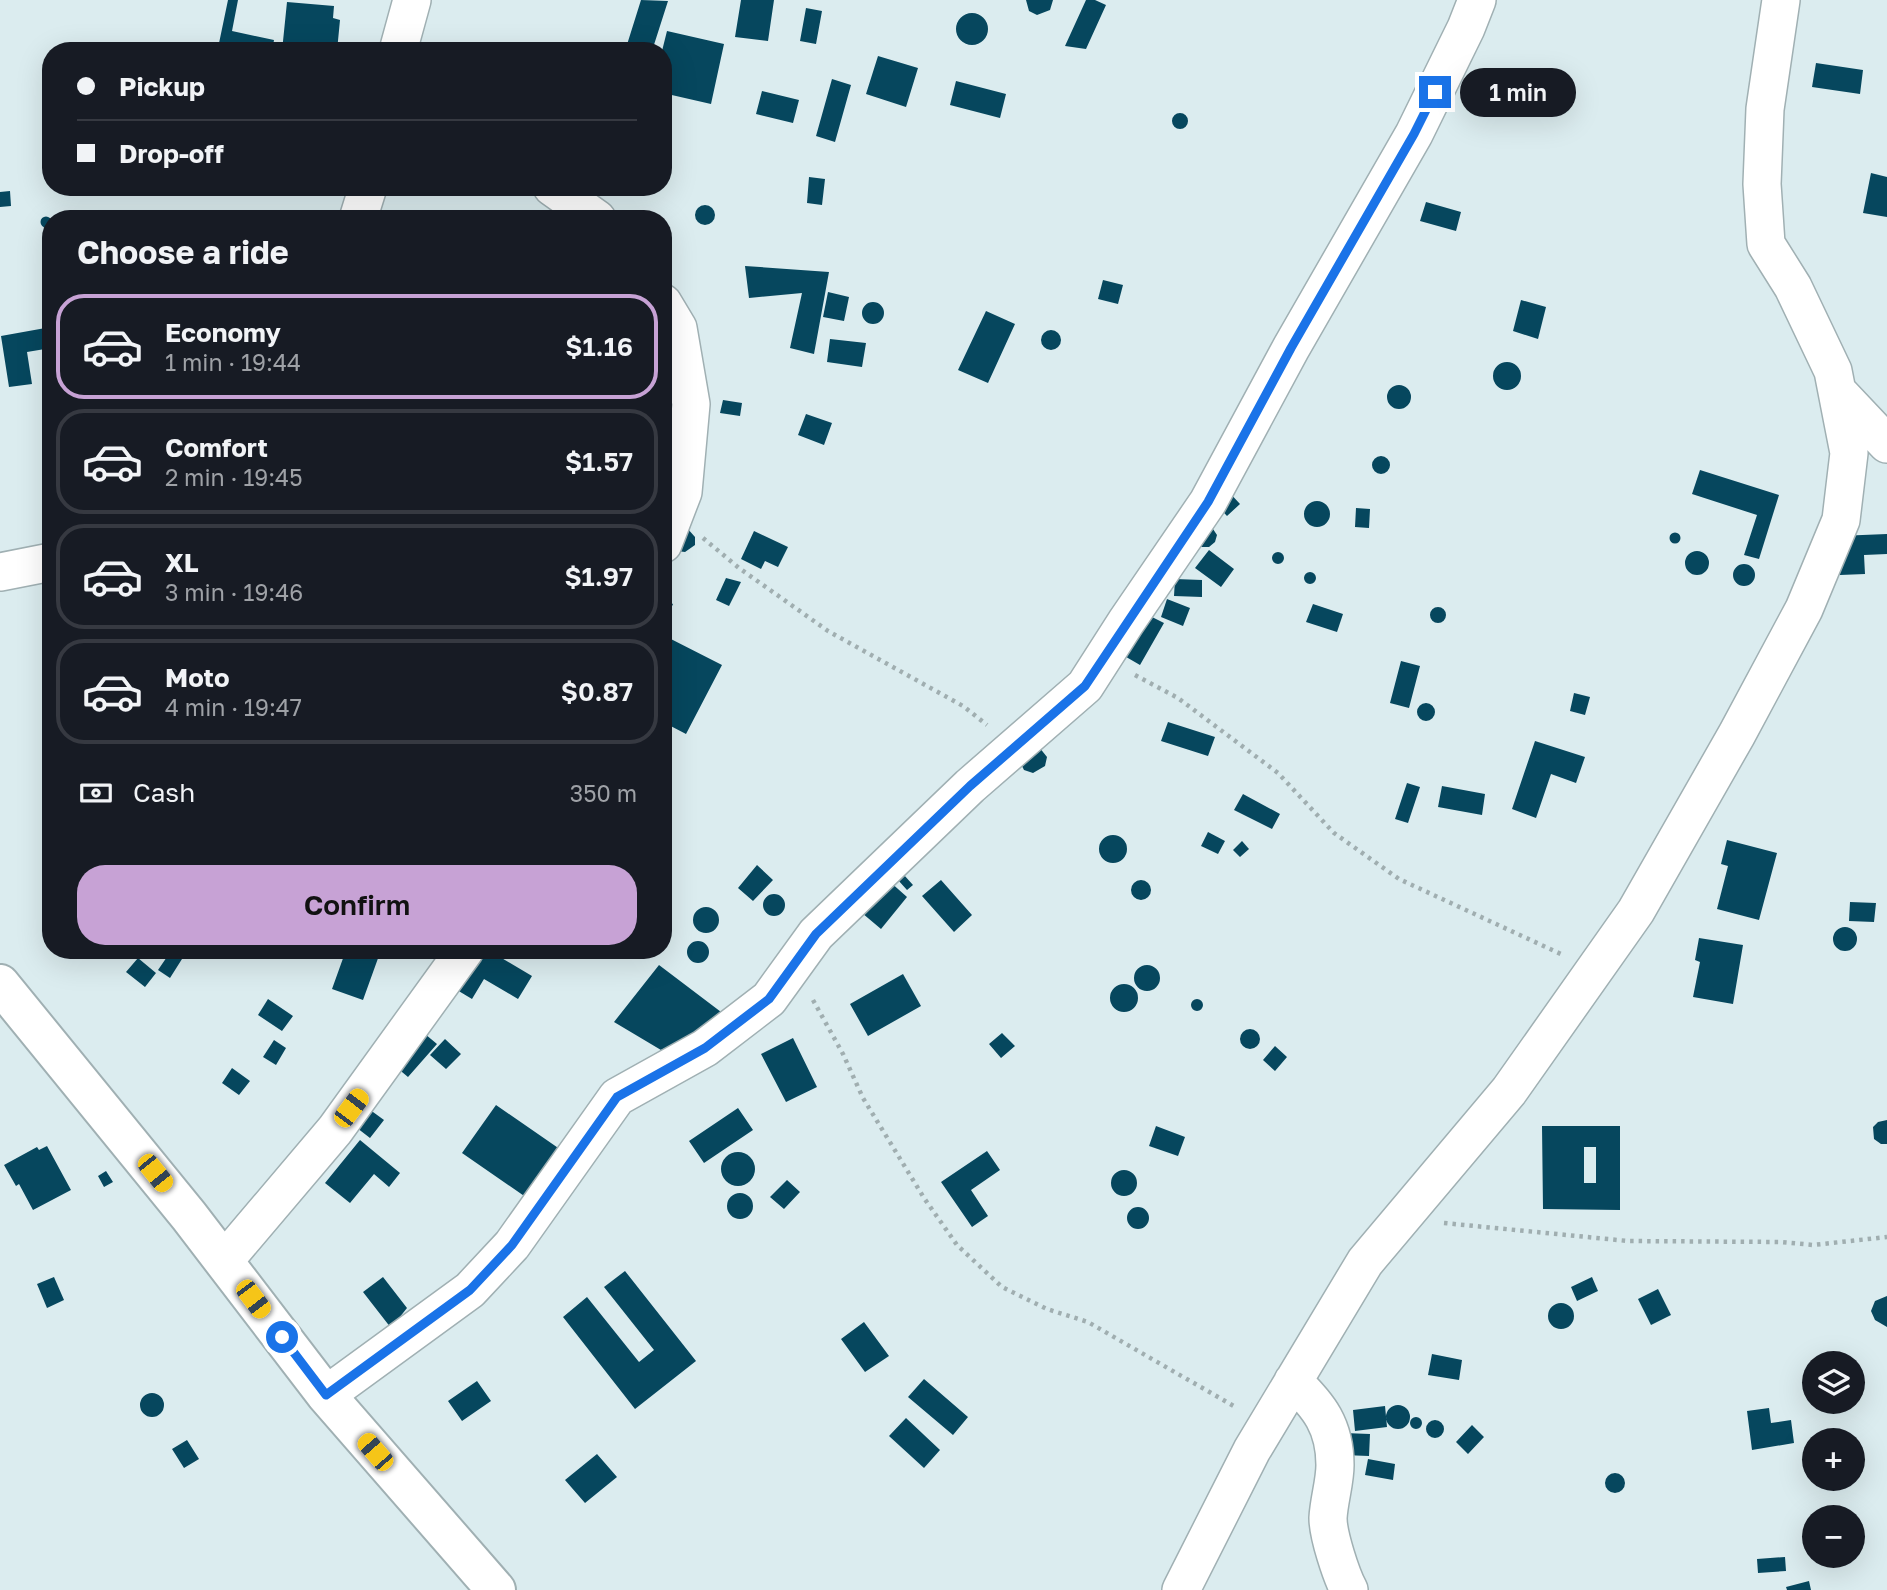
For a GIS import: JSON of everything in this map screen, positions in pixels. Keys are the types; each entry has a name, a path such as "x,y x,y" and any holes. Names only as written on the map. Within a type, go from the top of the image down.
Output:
{"street":[{"path":"400,42 412,0"},
{"path":"326,1395 470,1290 512,1245 617,1097 705,1048 769,999 816,934 970,786 1085,686 1208,502 1291,348 1414,134 1478,0"},
{"path":"1181,1590 1252,1450 1365,1262 1509,1091 1636,911 1737,734 1804,609 1841,520 1849,453 1833,371 1793,287 1766,244 1762,184 1765,109 1782,0"},
{"path":"565,196 584,210"},
{"path":"672,318 678,328 691,404 683,492 672,523"},
{"path":"1837,391 1887,444"},
{"path":"0,572 42,564"},
{"path":"224,1261 335,1130 458,959"},
{"path":"0,984 224,1261 326,1395 490,1588"},
{"path":"1293,1381 1319,1406 1332,1435 1335,1465 1328,1521 1342,1577 1349,1590"}],"path":[{"path":"672,530 739,568 828,631 963,706 1015,748"},
{"path":"1104,657 1178,698 1278,773 1334,833 1399,879 1595,969"},
{"path":"793,966 863,1098 924,1198 957,1245 1002,1287 1047,1309 1088,1322 1208,1393 1268,1423"},
{"path":"1402,1219 1628,1241 1782,1242 1813,1245 1887,1237"}],"building":[{"path":"228,0 238,0 232,31 274,40 274,42 219,42"},
{"path":"641,0 668,1 655,42 628,42"},
{"path":"741,0 774,0 768,41 735,37"},
{"path":"1026,0 1053,0 1050,10 1037,15 1029,11"},
{"path":"1086,0 1095,0 1106,5 1086,49 1065,46"},
{"path":"287,2 334,6 333,18 340,20 338,42 283,42"},
{"path":"806,8 822,11 816,44 800,41"},
{"path":"972,13 983,18 988,29 983,40 972,45 961,40 956,29 961,18"},
{"path":"667,31 724,44 711,104 672,95 672,42 664,42"},
{"path":"878,56 918,68 906,107 866,94"},
{"path":"1816,63 1863,70 1860,94 1812,87"},
{"path":"832,79 851,85 835,142 816,136"},
{"path":"956,81 1006,94 1000,118 950,105"},
{"path":"762,91 799,100 793,123 756,114"},
{"path":"1180,113 1188,121 1180,129 1172,121"},
{"path":"1871,173 1887,177 1887,217 1863,213"},
{"path":"809,177 825,179 822,205 807,203"},
{"path":"10,191 11,206 0,207 0,192"},
{"path":"1426,202 1461,212 1456,231 1420,221"},
{"path":"701,205 709,205 715,215 709,225 701,225 695,219 695,211"},
{"path":"745,266 829,272 814,354 790,348 802,293 749,298"},
{"path":"1103,280 1123,285 1118,304 1098,299"},
{"path":"828,292 849,297 844,321 823,317"},
{"path":"1521,300 1546,307 1538,339 1513,331"},
{"path":"873,302 881,305 884,313 881,321 873,324 865,321 862,313 865,305"},
{"path":"986,311 1015,324 988,383 958,370"},
{"path":"42,329 42,350 27,352 32,384 9,387 1,336"},
{"path":"1051,330 1058,333 1061,340 1058,347 1051,350 1044,347 1041,340 1044,333"},
{"path":"830,339 866,343 862,367 827,362"},
{"path":"1507,362 1517,366 1521,376 1517,386 1507,390 1497,386 1493,376 1497,366"},
{"path":"1399,385 1408,388 1411,397 1408,406 1399,409 1390,406 1387,397 1390,388"},
{"path":"723,400 742,403 740,416 720,413"},
{"path":"806,414 832,423 824,445 798,435"},
{"path":"1377,456 1385,456 1390,465 1388,472 1377,474 1372,469 1372,461"},
{"path":"1700,470 1779,495 1759,559 1744,555 1757,515 1692,494"},
{"path":"1227,490 1240,504 1227,516 1214,502"},
{"path":"1317,501 1326,505 1330,514 1326,523 1317,527 1308,523 1304,514 1308,505"},
{"path":"1356,508 1370,509 1369,528 1355,527"},
{"path":"1211,526 1217,535 1215,542 1209,547 1197,545"},
{"path":"687,528 695,537 695,545 685,552 677,551"},
{"path":"754,531 788,547 778,567 765,561 761,569 741,559"},
{"path":"1675,532 1681,538 1675,544 1669,538"},
{"path":"1887,534 1887,554 1864,555 1865,574 1840,575 1838,536"},
{"path":"1209,550 1234,569 1221,587 1195,568"},
{"path":"1692,551 1702,551 1709,558 1709,568 1702,575 1692,575 1685,568 1685,558"},
{"path":"1273,553 1283,553 1283,563 1273,563"},
{"path":"1744,564 1752,567 1755,575 1752,583 1744,586 1736,583 1733,575 1736,567"},
{"path":"1310,572 1316,578 1310,584 1304,578"},
{"path":"726,578 741,582 729,606 716,600"},
{"path":"1175,579 1202,580 1202,597 1174,596"},
{"path":"1167,599 1190,608 1183,626 1161,617"},
{"path":"1313,604 1343,614 1337,632 1306,622"},
{"path":"1438,607 1446,615 1438,623 1430,615"},
{"path":"1144,613 1164,623 1140,665 1121,654"},
{"path":"672,640 722,665 686,734 672,727"},
{"path":"1401,661 1420,666 1409,708 1390,703"},
{"path":"1574,693 1590,697 1585,715 1570,711"},
{"path":"1422,703 1430,703 1435,712 1433,719 1422,721 1417,716 1417,708"},
{"path":"1168,722 1215,737 1208,756 1161,741"},
{"path":"1535,741 1585,757 1576,783 1551,774 1536,818 1512,809"},
{"path":"1039,747 1047,757 1045,766 1033,773 1024,770 1020,762"},
{"path":"1407,783 1420,787 1408,823 1395,819"},
{"path":"1442,786 1485,794 1482,815 1438,807"},
{"path":"1243,794 1280,814 1272,829 1234,810"},
{"path":"1208,832 1225,841 1218,854 1201,846"},
{"path":"1113,835 1123,839 1127,849 1123,859 1113,863 1103,859 1099,849 1103,839"},
{"path":"1727,840 1777,853 1759,920 1717,909 1728,866 1721,864"},
{"path":"1242,841 1249,849 1240,857 1233,850"},
{"path":"757,865 773,880 753,901 738,888"},
{"path":"904,875 913,885 907,890 898,880"},
{"path":"941,880 972,915 954,932 922,896"},
{"path":"1141,880 1148,883 1151,890 1148,897 1141,900 1134,897 1131,890 1134,883"},
{"path":"889,881 907,897 881,929 862,913"},
{"path":"774,894 782,897 785,905 782,913 774,916 766,913 763,905 766,897"},
{"path":"1850,902 1876,903 1874,922 1849,921"},
{"path":"706,907 715,911 719,920 715,929 706,933 697,929 693,920 697,911"},
{"path":"1845,927 1854,930 1857,939 1854,948 1845,951 1836,948 1833,939 1836,930"},
{"path":"1699,938 1743,945 1733,1004 1693,997 1700,962 1695,960"},
{"path":"698,941 706,944 709,952 706,960 698,963 690,960 687,952 690,944"},
{"path":"139,959 156,973 145,987 126,972"},
{"path":"166,959 182,959 170,978 158,970"},
{"path":"343,959 378,959 363,1000 332,989"},
{"path":"468,959 503,959 532,976 518,999 484,979 472,999 452,987"},
{"path":"659,965 725,1015 690,1038 661,1050 614,1022"},
{"path":"1147,965 1156,969 1160,978 1156,987 1147,991 1138,987 1134,978 1138,969"},
{"path":"903,974 921,1006 868,1036 850,1004"},
{"path":"1124,984 1134,988 1138,998 1134,1008 1124,1012 1114,1008 1110,998 1114,988"},
{"path":"268,999 293,1016 282,1031 258,1015"},
{"path":"1197,999 1203,1005 1197,1011 1191,1005"},
{"path":"419,1029 437,1044 408,1077 390,1062"},
{"path":"1250,1029 1257,1032 1260,1039 1257,1046 1250,1049 1243,1046 1240,1039 1243,1032"},
{"path":"1002,1033 1015,1046 1001,1058 989,1044"},
{"path":"793,1038 817,1087 786,1102 761,1054"},
{"path":"445,1039 461,1054 446,1069 430,1055"},
{"path":"274,1040 286,1048 276,1065 263,1057"},
{"path":"1275,1046 1287,1057 1275,1071 1263,1060"},
{"path":"232,1068 250,1081 239,1095 222,1083"},
{"path":"362,1104 384,1120 370,1138 348,1121"},
{"path":"496,1105 564,1152 530,1200 462,1153"},
{"path":"738,1108 753,1130 704,1163 689,1141"},
{"path":"1887,1120 1887,1144 1881,1144 1874,1139 1873,1127 1878,1122"},
{"path":"1156,1126 1185,1137 1178,1156 1149,1146"},
{"path":"1542,1126 1620,1126 1620,1210 1543,1209","holes":["1584,1147 1596,1147 1596,1183 1584,1183"]},
{"path":"360,1140 400,1173 389,1187 374,1174 350,1203 325,1183"},
{"path":"47,1146 71,1190 33,1210 19,1184 16,1186 4,1165 37,1147 39,1150"},
{"path":"987,1151 1000,1170 971,1190 988,1216 972,1227 941,1182"},
{"path":"738,1152 750,1157 755,1169 750,1181 738,1186 726,1181 721,1169 726,1157"},
{"path":"1124,1170 1133,1174 1137,1183 1133,1192 1124,1196 1115,1192 1111,1183 1115,1174"},
{"path":"106,1171 113,1182 104,1187 98,1176"},
{"path":"787,1180 800,1192 784,1209 770,1197"},
{"path":"740,1193 749,1197 753,1206 749,1215 740,1219 731,1215 727,1206 731,1197"},
{"path":"1138,1207 1146,1210 1149,1218 1146,1226 1138,1229 1130,1226 1127,1218 1130,1210"},
{"path":"625,1271 696,1361 635,1409 563,1317 587,1297 639,1362 654,1350 604,1287"},
{"path":"54,1277 64,1300 47,1308 37,1284"},
{"path":"383,1277 407,1308 391,1328 363,1292"},
{"path":"1592,1277 1598,1291 1577,1301 1571,1287"},
{"path":"1658,1289 1671,1315 1651,1325 1638,1299"},
{"path":"1887,1296 1887,1327 1875,1320 1871,1311 1875,1301"},
{"path":"1561,1303 1570,1307 1574,1316 1570,1325 1561,1329 1552,1325 1548,1316 1552,1307"},
{"path":"864,1322 889,1356 865,1372 841,1339"},
{"path":"1432,1354 1462,1360 1459,1380 1428,1375"},
{"path":"924,1379 968,1417 953,1435 908,1397"},
{"path":"477,1381 491,1401 462,1421 448,1401"},
{"path":"152,1393 160,1397 164,1405 160,1413 152,1417 144,1413 140,1405 144,1397"},
{"path":"1398,1405 1406,1409 1410,1417 1406,1425 1398,1429 1390,1425 1386,1417 1390,1409"},
{"path":"1385,1406 1387,1427 1355,1431 1353,1410"},
{"path":"1769,1408 1771,1423 1791,1420 1794,1443 1752,1450 1747,1411"},
{"path":"906,1418 940,1450 924,1468 889,1436"},
{"path":"1411,1418 1421,1418 1421,1428 1411,1428"},
{"path":"1435,1420 1441,1423 1444,1429 1441,1435 1435,1438 1429,1435 1426,1429 1429,1423"},
{"path":"1472,1425 1484,1437 1468,1454 1456,1442"},
{"path":"1344,1433 1370,1434 1369,1456 1343,1455"},
{"path":"187,1440 199,1459 184,1468 172,1449"},
{"path":"597,1454 617,1477 585,1503 565,1480"},
{"path":"1368,1459 1395,1464 1393,1480 1365,1475"},
{"path":"1615,1473 1622,1476 1625,1483 1622,1490 1615,1493 1608,1490 1605,1483 1608,1476"},
{"path":"1785,1557 1786,1571 1758,1573 1757,1559"},
{"path":"1809,1581 1811,1590 1787,1590 1786,1587"}],"route":[{"path":"282,1337 326,1395 470,1290 512,1245 617,1097 705,1048 769,999 816,934 970,786 1085,686 1208,502 1435,92"}]}
